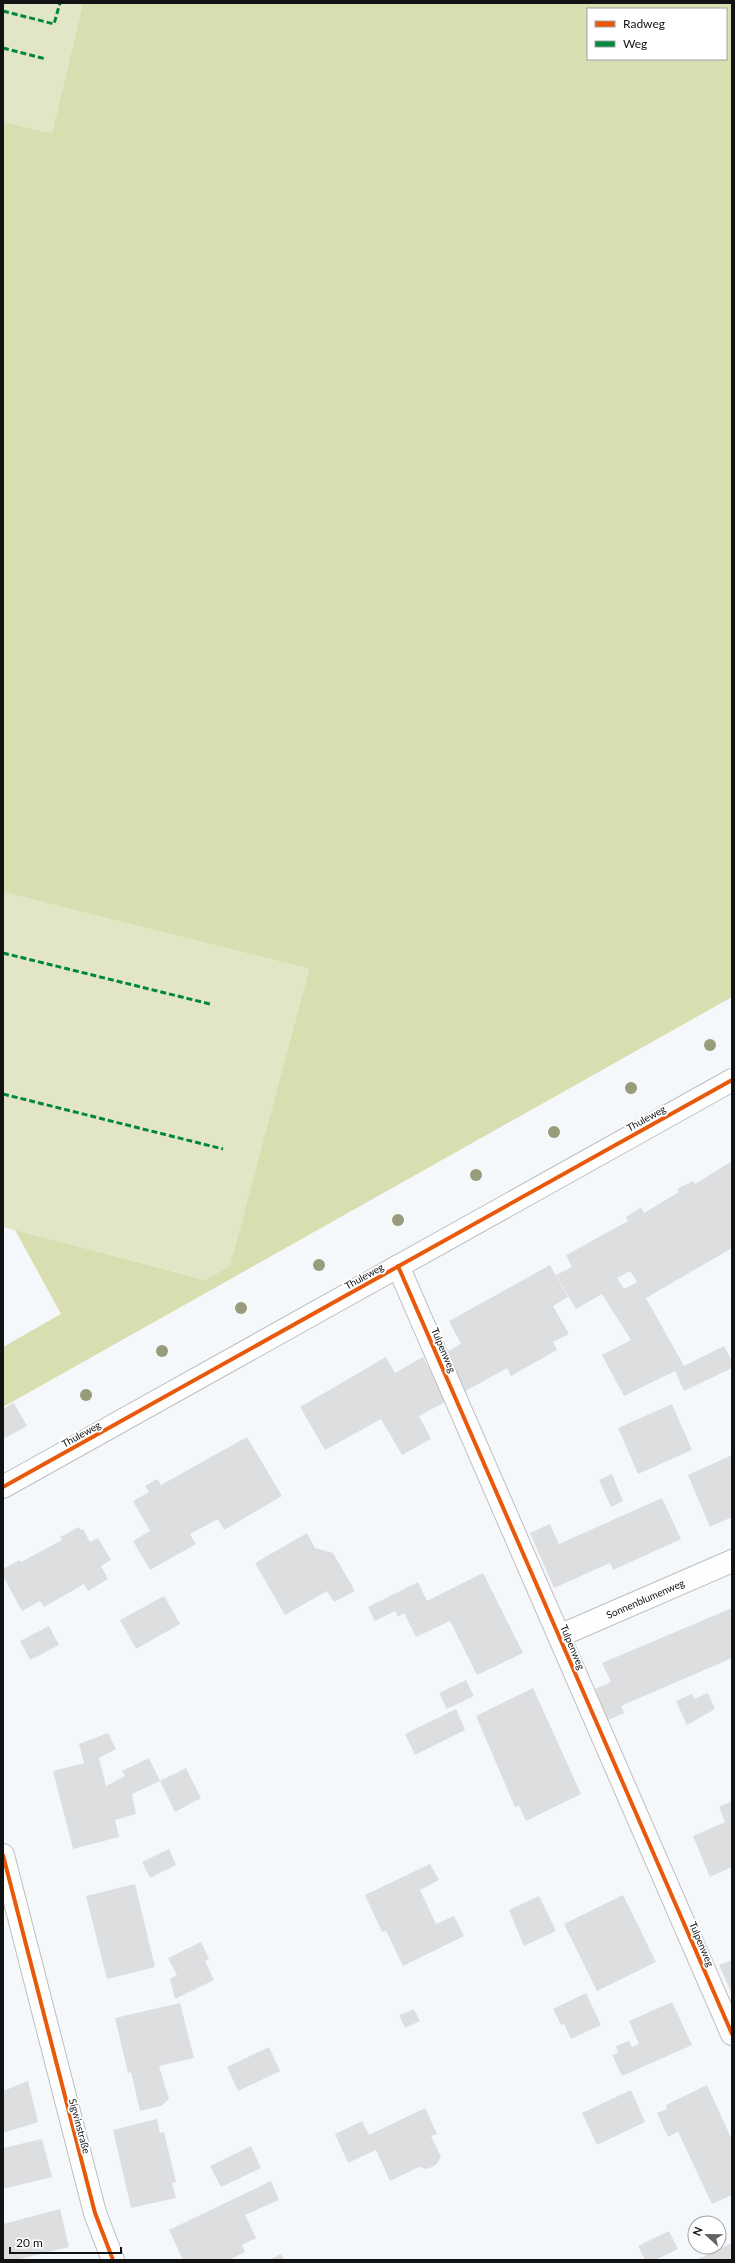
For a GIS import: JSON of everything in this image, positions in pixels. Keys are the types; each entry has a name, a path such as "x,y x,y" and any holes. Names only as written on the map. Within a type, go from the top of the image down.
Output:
{"street":[{"name":"Thuleweg","path":"3,1487 732,1080"},
{"name":"Tulpenweg","path":"398,1266 732,2034"},
{"name":"Sonnenblumenweg","path":"559,1636 732,1561"},
{"name":"Sigwinstraße","path":"3,1855 95,2213 113,2260"}],"green space":[{"path":"3,3 83,3 52,133 3,122"},
{"path":"83,3 732,3 732,997 3,1407 3,1347 61,1314 15,1230 206,1280 230,1266 309,969 3,892 3,122 52,133"},
{"path":"3,892 309,969 230,1267 207,1280 3,1227"}],"building":[{"path":"732,1161 732,1248 646,1298 684,1366 724,1346 732,1361 732,1368 684,1391 675,1371 624,1396 602,1355 631,1340 602,1294 576,1309 556,1275 572,1267 566,1255 628,1221 626,1217 641,1207 644,1213 679,1192 677,1189 693,1181 695,1184","holes":["630,1271 637,1282 624,1289 617,1278"]},
{"path":"550,1265 568,1297 553,1306 569,1334 553,1342 557,1350 511,1376 507,1368 462,1393 445,1353 461,1344 449,1321"},
{"path":"386,1357 395,1373 423,1357 439,1386 447,1401 419,1416 431,1439 402,1455 381,1419 325,1450 300,1407"},
{"path":"14,1403 27,1426 3,1439 3,1409"},
{"path":"672,1404 692,1450 638,1474 618,1428"},
{"path":"247,1437 282,1496 224,1530 218,1519 190,1534 196,1544 150,1570 133,1541 150,1531 133,1501 149,1492 145,1486 157,1479 161,1485"},
{"path":"732,1455 732,1517 710,1527 688,1475"},
{"path":"612,1474 623,1501 611,1507 599,1480"},
{"path":"662,1498 681,1539 613,1570 610,1563 554,1588 530,1533 550,1524 559,1544"},
{"path":"79,1527 81,1530 83,1529 90,1542 98,1538 111,1560 101,1566 108,1579 88,1591 84,1584 44,1607 40,1601 22,1611 3,1576 3,1569 20,1560 21,1562 62,1540 60,1537"},
{"path":"307,1533 315,1548 333,1553 355,1591 334,1602 327,1591 285,1615 255,1563"},
{"path":"483,1573 523,1653 477,1675 450,1621 416,1637 404,1613 398,1617 395,1611 375,1621 368,1607 418,1582 427,1601"},
{"path":"164,1596 180,1624 136,1649 120,1620"},
{"path":"732,1608 732,1658 621,1706 624,1713 608,1720 595,1689 611,1682 602,1663"},
{"path":"49,1626 59,1645 30,1660 20,1641"},
{"path":"466,1680 474,1696 447,1709 439,1693"},
{"path":"533,1688 581,1794 526,1821 519,1806 515,1807 476,1716"},
{"path":"708,1693 715,1709 687,1725 676,1701 692,1694 694,1699"},
{"path":"456,1709 465,1730 415,1755 405,1734"},
{"path":"108,1733 116,1749 99,1758 106,1786 125,1776 122,1771 149,1758 160,1781 132,1794 136,1814 115,1820 119,1837 73,1849 53,1771 84,1763 79,1744"},
{"path":"186,1768 201,1798 175,1812 160,1781"},
{"path":"732,1801 732,1867 710,1877 693,1836 725,1822 719,1807"},
{"path":"169,1849 176,1865 150,1878 142,1862"},
{"path":"430,1864 439,1880 420,1890 436,1924 454,1916 464,1936 403,1966 386,1931 382,1932 365,1895"},
{"path":"135,1884 155,1967 107,1979 86,1896"},
{"path":"623,1895 656,1962 597,1991 564,1924"},
{"path":"539,1896 556,1931 524,1946 509,1910"},
{"path":"201,1942 209,1959 205,1961 214,1980 175,1999 170,1979 177,1975 168,1958"},
{"path":"732,1960 732,1994 719,1965"},
{"path":"586,1993 601,2025 571,2039 564,2024 561,2025 553,2009"},
{"path":"672,2002 692,2045 622,2076 612,2055 618,2053 616,2046 629,2041 632,2047 639,2044 629,2021"},
{"path":"180,2003 194,2058 159,2066 169,2099 161,2106 140,2111 131,2072 128,2073 115,2018"},
{"path":"414,2009 420,2021 405,2028 399,2015"},
{"path":"269,2047 280,2071 238,2091 227,2067"},
{"path":"28,2081 38,2122 3,2133 3,2091"},
{"path":"707,2085 732,2140 732,2195 712,2204 678,2132 668,2137 657,2113 667,2109 666,2105"},
{"path":"631,2090 645,2122 597,2145 582,2113"},
{"path":"425,2108 437,2134 431,2136 441,2157 436,2165 427,2169 419,2167 390,2181 376,2150 348,2163 335,2134 362,2121 369,2135"},
{"path":"157,2119 160,2133 164,2132 176,2182 172,2183 176,2198 131,2208 113,2130"},
{"path":"42,2139 52,2177 3,2189 3,2148"},
{"path":"251,2146 261,2168 221,2187 210,2166"},
{"path":"271,2181 279,2200 245,2215 256,2238 242,2245 245,2252 229,2260 183,2260 169,2230"},
{"path":"60,2209 69,2247 16,2260 3,2260 3,2224"},
{"path":"669,2231 678,2249 655,2260 645,2260 638,2246"},
{"path":"732,2243 732,2260 698,2259 706,2255 727,2255 727,2245"},
{"path":"281,2254 284,2260 269,2260"}],"marked path":[{"path":"3,11 54,24 60,3"},
{"path":"3,48 46,59"},
{"path":"3,953 210,1004"},
{"path":"3,1094 223,1149"}],"cycle path":[{"path":"3,1487 732,1080"},
{"path":"398,1266 732,2034"},
{"path":"3,1855 95,2213 113,2260"}]}
